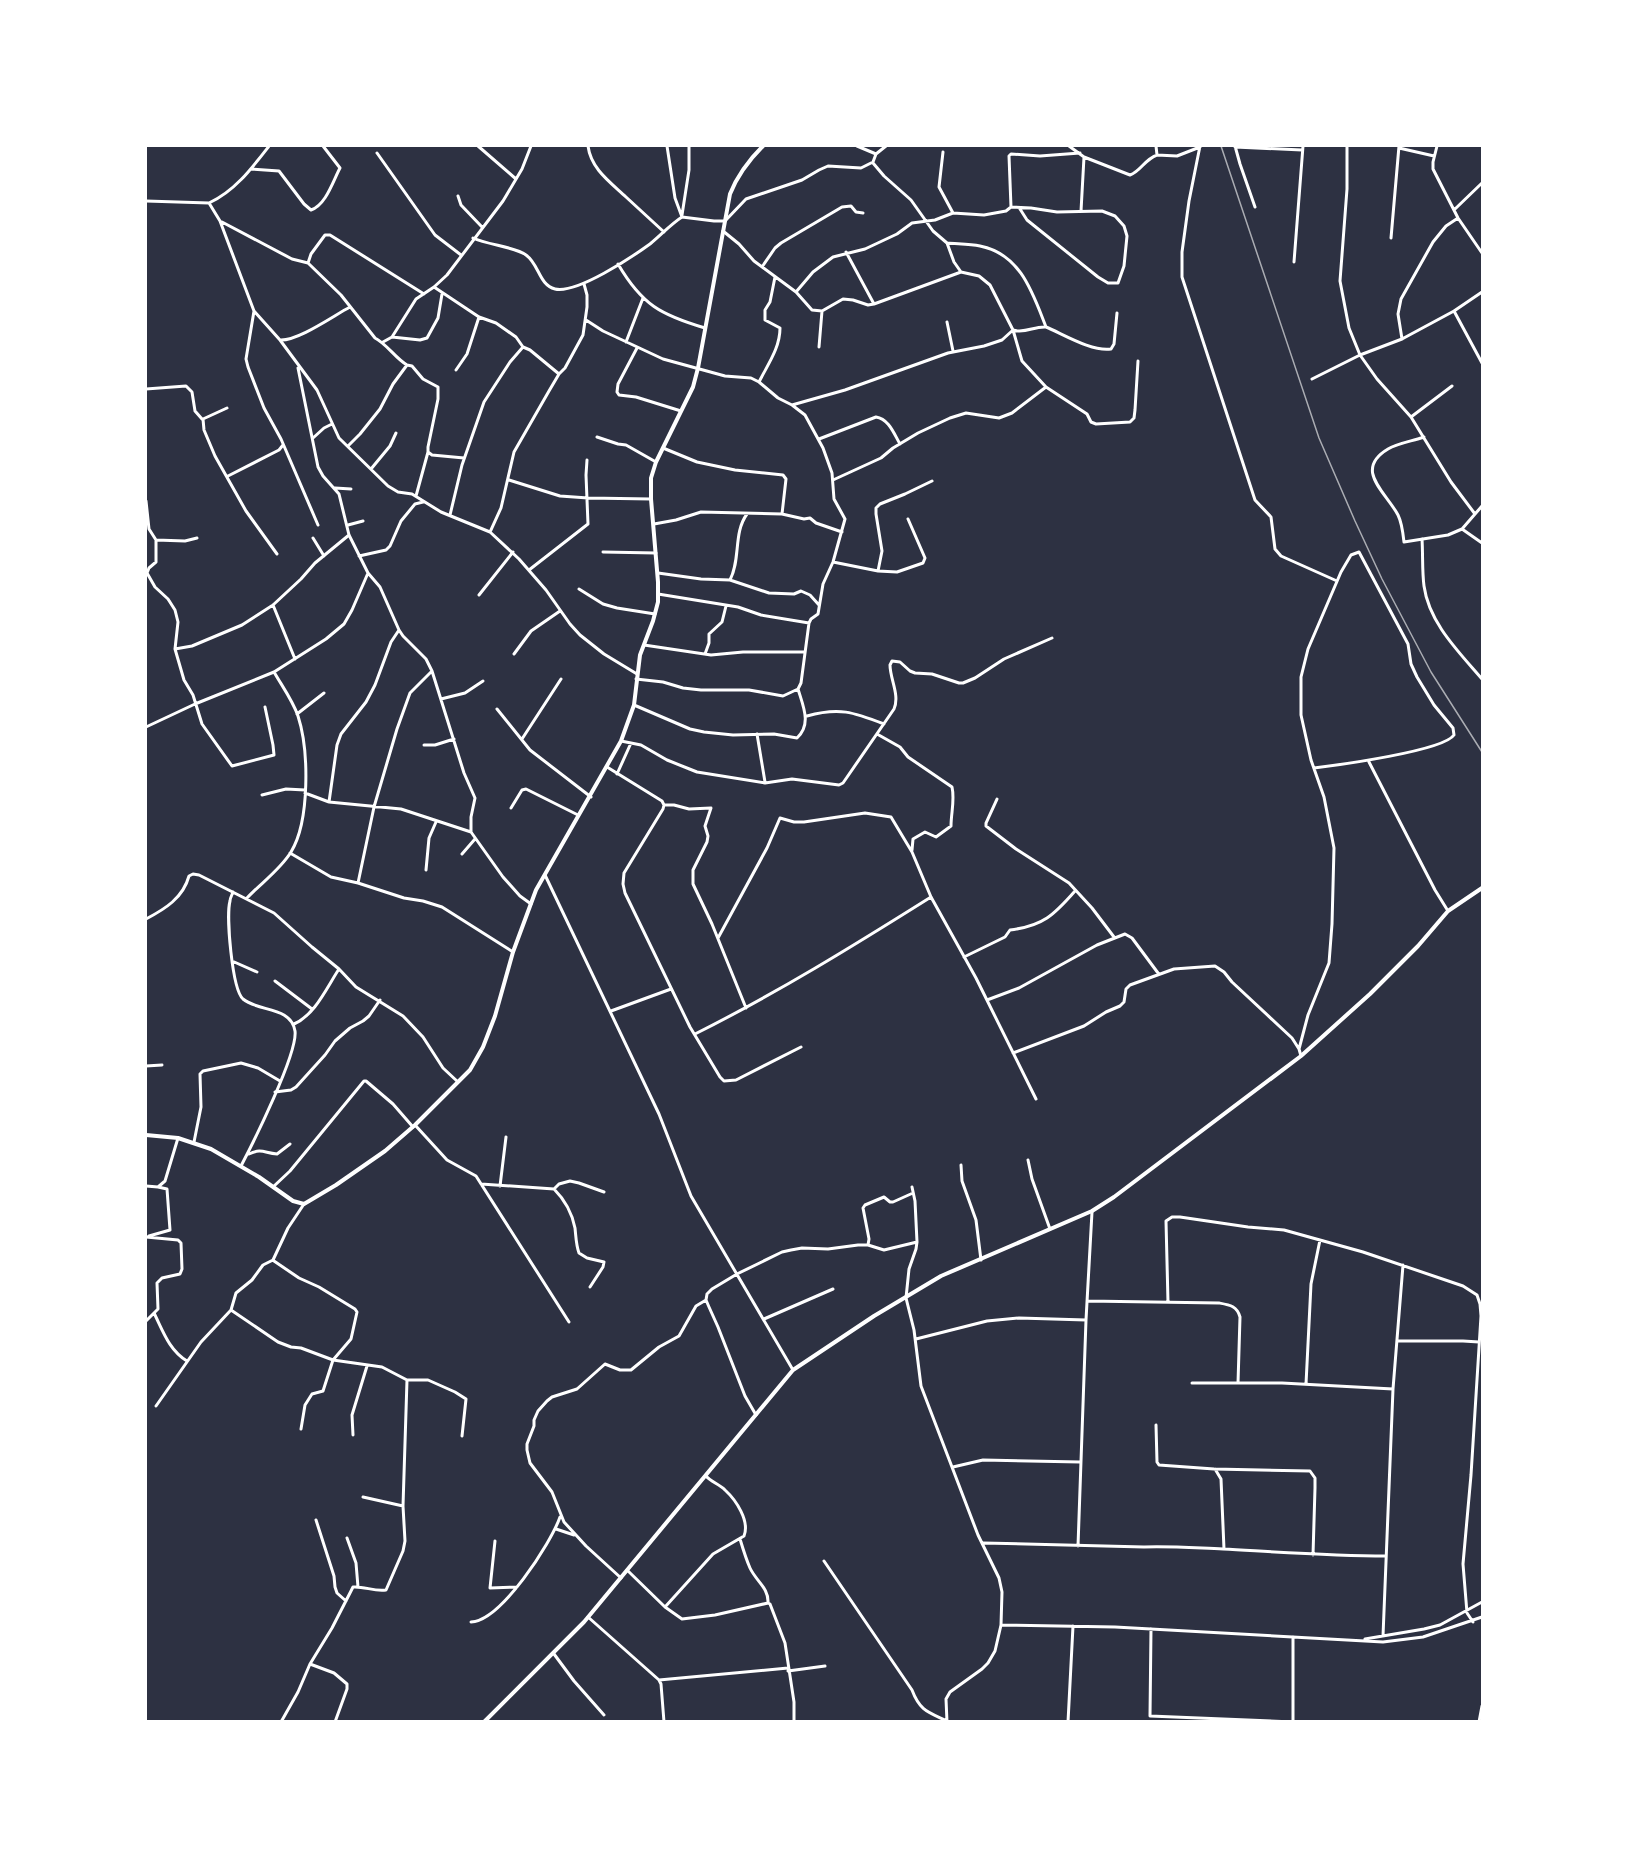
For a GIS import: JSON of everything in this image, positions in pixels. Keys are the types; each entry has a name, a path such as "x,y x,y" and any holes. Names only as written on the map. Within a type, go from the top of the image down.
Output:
{"street":[{"path":"146,201 209,203 225,195 251,169 269,146"},
{"path":"251,169 279,171 304,204 314,210 318,208 340,168 322,146"},
{"path":"478,146 516,178"},
{"path":"383,342 392,337 416,299 447,275 503,201 522,169 531,146"},
{"path":"588,146 596,167 605,179 664,232"},
{"path":"667,146 672,189 682,217"},
{"path":"473,238 527,255 548,286 566,289 584,284 640,251 682,217 689,170 689,146"},
{"path":"156,1406 187,1361 231,1310 236,1293 246,1286 262,1265 273,1260 288,1228 304,1204 385,1151 414,1126 470,1070 483,1047 531,904 621,741 634,705 636,677 655,614 658,594 651,478 656,462 693,387 699,368 730,194 736,179 748,161 763,146"},
{"path":"857,146 876,154"},
{"path":"682,217 725,221 746,199 802,180 828,166 861,168 873,162 876,154 886,146"},
{"path":"1069,146 1084,157 1130,174 1136,173 1148,158 1157,155 1178,156 1200,146"},
{"path":"1156,146 1157,155"},
{"path":"1200,146 1189,201 1182,252 1182,277 1255,500 1271,517 1275,549 1281,556 1337,581"},
{"path":"1255,207 1235,146 1302,148 1294,262"},
{"path":"1347,146 1347,189 1340,281 1348,328 1360,354 1377,379 1411,417 1451,482 1475,514"},
{"path":"1437,146 1433,169 1458,218 1482,253"},
{"path":"1391,238 1399,147 1434,156"},
{"path":"943,152 939,187 953,213"},
{"path":"377,153 435,235 461,255"},
{"path":"1011,207 1009,156 1011,154 1040,156 1080,153"},
{"path":"1081,211 1084,157"},
{"path":"873,162 884,176 911,200 933,231 947,243 961,272"},
{"path":"1455,209 1482,183"},
{"path":"458,196 461,206 482,227"},
{"path":"209,203 220,221 254,311 280,340 317,390 339,438 388,486 398,492 416,496 450,515 490,532 529,570 580,635 636,677 700,690 748,690 783,696 798,689 801,683 809,623 818,614 823,584 833,562 845,519 834,500 833,480 819,439 805,416 792,405 768,391 759,381 751,378 724,376 663,359 637,348 586,320"},
{"path":"762,267 781,243 842,207 851,206 856,212 863,213"},
{"path":"796,292 820,265 833,257 865,249 897,234 912,223 935,220 953,213 984,215 1005,211 1011,207 1057,212 1102,211 1115,216 1124,226 1127,236 1126,257 1118,283 1108,283 1098,277 1027,220 1020,209"},
{"path":"1402,339 1398,314 1401,299 1433,242 1446,226 1458,218"},
{"path":"220,221 292,259 308,264 341,295 375,338 383,342 397,359 411,366 427,381 438,387 438,399 428,452 416,496"},
{"path":"723,231 754,261 796,292 812,310 822,311 843,299 868,305 874,304 961,272 979,276 986,280 1013,330 1022,361 1046,387 1087,414 1091,422 1096,424 1130,422 1134,418 1138,361"},
{"path":"308,264 311,254 325,235 330,234 424,294"},
{"path":"947,243 981,246 999,253 1017,267 1028,285 1046,327"},
{"path":"846,252 874,304"},
{"path":"618,264 645,302 662,312 706,328"},
{"path":"759,381 779,344 780,328 765,320 764,316 770,302 775,277"},
{"path":"490,532 501,508 514,452 559,374 566,368 583,335 587,295 584,284"},
{"path":"434,287 479,317 496,323 559,374"},
{"path":"1312,378 1360,354 1402,339 1454,311 1482,292"},
{"path":"392,337 420,340 427,338 438,318 442,294"},
{"path":"626,342 642,298"},
{"path":"280,340 298,336 350,307"},
{"path":"254,311 246,359 248,367 264,408 284,445 318,525"},
{"path":"819,347 822,311"},
{"path":"1454,311 1482,363"},
{"path":"1013,330 1023,332 1046,327 1091,347 1106,350 1111,349 1114,344 1117,313"},
{"path":"456,370 467,354 479,317"},
{"path":"948,321 953,351"},
{"path":"792,405 845,390 953,351 984,346 1002,340 1013,330"},
{"path":"450,515 464,458 484,402 490,390 523,347"},
{"path":"637,348 618,384 619,395 636,397 681,411"},
{"path":"348,446 380,409 393,384 407,365"},
{"path":"298,366 318,467 339,494 349,535 368,573 380,587 399,630 426,659 432,671 474,798 471,832 508,883 531,904"},
{"path":"146,389 186,386 192,392 195,411 203,419 204,430 215,456 246,511 277,554"},
{"path":"1411,417 1452,386"},
{"path":"833,480 881,458 900,444 940,423 966,413 999,418 1012,413 1046,387"},
{"path":"203,419 227,408"},
{"path":"819,439 876,417 887,422 900,444"},
{"path":"313,438 332,424"},
{"path":"371,469 390,446 396,433"},
{"path":"597,437 626,445 656,462"},
{"path":"1424,437 1389,448 1375,460 1372,467 1375,482 1398,516 1404,542 1448,535 1462,529 1482,506"},
{"path":"228,476 279,450 284,445"},
{"path":"663,448 697,462 735,470 783,475 786,479 782,514"},
{"path":"279,450 286,451"},
{"path":"428,452 464,458"},
{"path":"529,570 588,525 587,460"},
{"path":"509,480 560,496 651,499"},
{"path":"878,571 882,551 876,508 880,504 932,481"},
{"path":"334,488 351,489"},
{"path":"146,501 150,530 156,540 156,562 147,573 155,587 172,604 178,616 175,650 184,680 193,695 202,724 234,766 274,755 265,707"},
{"path":"359,556 386,550 404,517 415,504 423,501"},
{"path":"654,524 701,512 782,514 804,519 810,518 816,523 842,532"},
{"path":"730,580 735,570 741,522 747,514"},
{"path":"833,562 878,571 904,570 925,561 908,519"},
{"path":"348,525 363,521"},
{"path":"1462,529 1482,543"},
{"path":"175,650 192,646 242,625 273,605 349,535"},
{"path":"1477,539 1482,537"},
{"path":"156,540 185,541 197,538"},
{"path":"313,538 324,556"},
{"path":"1422,539 1424,587 1433,615 1450,641 1482,679"},
{"path":"1299,1049 1308,1016 1329,963 1334,848 1324,797 1314,768 1301,715 1301,677 1308,649 1337,581 1347,561 1356,551 1359,552 1408,644 1411,664 1417,677 1454,732 1452,739 1447,741 1369,761 1314,768"},
{"path":"479,595 513,552"},
{"path":"603,552 656,553"},
{"path":"146,726 274,672 333,634 344,624 368,573"},
{"path":"657,573 730,580 769,593 794,594 801,591 819,605"},
{"path":"579,589 603,604 655,614"},
{"path":"658,594 738,607 762,615 809,623"},
{"path":"273,605 295,659"},
{"path":"705,654 709,634 722,622 726,605"},
{"path":"514,654 531,631 560,611"},
{"path":"329,802 337,745 341,734 366,702 391,642 399,630"},
{"path":"621,741 641,745 667,760 697,772 765,783 792,779 839,785 843,783 896,704 890,673 892,661 900,662 915,673 932,674 963,683 1004,659 1052,638"},
{"path":"644,645 721,655 743,652 804,652"},
{"path":"358,883 374,807 397,729 410,693 432,671"},
{"path":"246,898 267,880 290,853 297,840 302,822 305,751 302,731 297,714 274,672"},
{"path":"522,739 561,679"},
{"path":"441,699 465,693 483,681"},
{"path":"634,705 690,729 733,735 774,734 797,738 801,735 807,716 798,689"},
{"path":"297,714 324,693"},
{"path":"497,709 530,750 591,797"},
{"path":"807,716 828,711 844,711 860,714 884,724"},
{"path":"757,734 765,783"},
{"path":"877,734 900,747 908,756 952,787 955,796 951,826 936,837 925,832 913,839 912,852"},
{"path":"424,746 454,739"},
{"path":"617,774 631,743"},
{"path":"1369,761 1448,911"},
{"path":"607,767 662,801 664,805"},
{"path":"262,795 286,789 305,791 329,802 401,809 471,832"},
{"path":"511,808 522,790 526,789 580,816"},
{"path":"997,799 986,826 1016,849 1069,883 1114,937"},
{"path":"664,805 711,808 705,826 707,842 697,858 693,870 693,884 746,1008"},
{"path":"664,805 624,873 623,884 625,893 695,1034 724,1081 736,1080 801,1047"},
{"path":"718,938 767,849 780,818 804,822 865,813 891,818 912,852 931,897 987,1000 1036,1099"},
{"path":"426,870 429,838 436,822"},
{"path":"462,854 475,839"},
{"path":"290,853 331,877 442,907 513,952"},
{"path":"146,919 179,897 186,887 189,876 193,874 246,898 274,913 339,969 356,987 404,1016 423,1037 443,1068 458,1082"},
{"path":"545,875 659,1114 691,1196 793,1370"},
{"path":"484,1722 554,1654 588,1617 793,1370 874,1316 941,1276 1051,1230 1092,1211 1114,1197 1301,1056 1370,994 1448,911 1482,888"},
{"path":"964,957 1005,937 1011,930 1028,928 1047,920 1076,890"},
{"path":"233,892 229,914 232,961 241,997 286,1016 294,1024 296,1037 280,1081 241,1166"},
{"path":"695,1034 817,969 931,897"},
{"path":"987,1000 1019,988 1114,937 1125,934 1129,935 1158,974"},
{"path":"232,961 257,972"},
{"path":"1013,1053 1084,1026 1120,1006 1124,1002 1126,989 1130,985 1174,969 1215,966 1292,1038 1301,1056"},
{"path":"294,1024 301,1021 312,1009 339,969"},
{"path":"275,981 312,1009"},
{"path":"610,1012 671,988"},
{"path":"275,1092 296,1087 335,1041 350,1028 363,1022 380,1000"},
{"path":"194,1142 201,1107 200,1074 203,1071 241,1063 258,1068 280,1081"},
{"path":"146,1066 162,1065"},
{"path":"273,1187 291,1172 366,1081 393,1104 447,1160 471,1172 481,1184 569,1322"},
{"path":"146,1135 178,1138 211,1149 293,1201 304,1204"},
{"path":"500,1186 506,1137"},
{"path":"158,1187 165,1181 178,1138"},
{"path":"248,1154 256,1150 277,1154 290,1144"},
{"path":"1028,1160 1032,1179 1051,1230"},
{"path":"961,1165 962,1181 976,1220 981,1260"},
{"path":"554,1189 559,1184 570,1181 604,1192"},
{"path":"481,1184 554,1189 569,1210 579,1253 587,1258 604,1262 590,1287"},
{"path":"146,1186 167,1190 170,1230 146,1237"},
{"path":"912,1187 917,1242 909,1269 906,1298 912,1315 921,1386 982,1543 999,1578 1002,1592 1001,1625 995,1652 988,1663 973,1677 950,1692 946,1699 947,1722"},
{"path":"868,1245 863,1208 865,1205 884,1197 893,1202 913,1193"},
{"path":"1078,1545 1092,1211"},
{"path":"1168,1302 1166,1221 1172,1217 1284,1230 1403,1265 1463,1286 1477,1295 1481,1316 1464,1545 1467,1609 1468,1616 1473,1622"},
{"path":"146,1237 181,1243 181,1272 177,1276 162,1278 157,1283 158,1309 146,1321"},
{"path":"1306,1384 1311,1284 1320,1240"},
{"path":"756,1415 745,1396 706,1300 707,1294 737,1274 782,1252 802,1248 828,1249 868,1245 884,1250 917,1242"},
{"path":"273,1260 284,1269 319,1287 357,1312 351,1340 333,1360 323,1391 312,1394 305,1405 301,1429"},
{"path":"1383,1636 1393,1389 1403,1265"},
{"path":"765,1319 833,1289"},
{"path":"621,1578 575,1535 560,1517 552,1492 530,1463 527,1456 527,1444 538,1411 552,1397 578,1389 604,1364 620,1370 631,1370 659,1347 679,1336 696,1306 706,1300"},
{"path":"1087,1301 1219,1303 1234,1307 1238,1310 1240,1324 1238,1383"},
{"path":"231,1310 278,1342 333,1360 382,1367 407,1380 418,1379 436,1383 465,1398 462,1436"},
{"path":"154,1313 171,1348 187,1361"},
{"path":"915,1339 987,1321 1019,1318 1086,1320"},
{"path":"1397,1341 1479,1342"},
{"path":"353,1435 351,1415 367,1366"},
{"path":"281,1722 353,1587 386,1590 403,1551 407,1380"},
{"path":"1192,1383 1306,1384 1393,1389"},
{"path":"1156,1425 1159,1465 1214,1469 1310,1471 1314,1478 1315,1488 1313,1555"},
{"path":"953,1467 983,1460 1080,1462"},
{"path":"1214,1469 1219,1473 1221,1479 1224,1549"},
{"path":"665,1607 713,1554 740,1539 746,1532 741,1513 732,1498 723,1488 705,1476"},
{"path":"363,1497 404,1506"},
{"path":"471,1622 478,1622 486,1617 517,1587 556,1529 560,1517"},
{"path":"316,1520 334,1576 334,1587 346,1601"},
{"path":"556,1529 575,1535"},
{"path":"347,1538 356,1563 358,1587"},
{"path":"740,1539 750,1569 765,1589 768,1603 783,1633 794,1702 794,1722"},
{"path":"495,1541 490,1588 517,1587"},
{"path":"982,1543 1164,1546 1313,1555 1386,1556"},
{"path":"824,1561 912,1690 917,1703 923,1709 947,1722"},
{"path":"627,1570 665,1607 681,1619 715,1615 768,1603"},
{"path":"1358,1640 1440,1625 1482,1603"},
{"path":"588,1617 661,1684 664,1722"},
{"path":"1001,1625 1151,1629 1383,1642 1406,1641 1423,1637 1473,1622 1482,1617"},
{"path":"1068,1722 1072,1626"},
{"path":"1151,1629 1150,1716 1293,1722 1293,1637"},
{"path":"554,1654 604,1715"},
{"path":"310,1664 334,1673 347,1684 335,1722"},
{"path":"658,1680 825,1666"},
{"path":"1479,1722 1482,1706"}],"railway":[{"path":"1221,146 1319,438 1382,579 1431,672 1482,752"}]}
